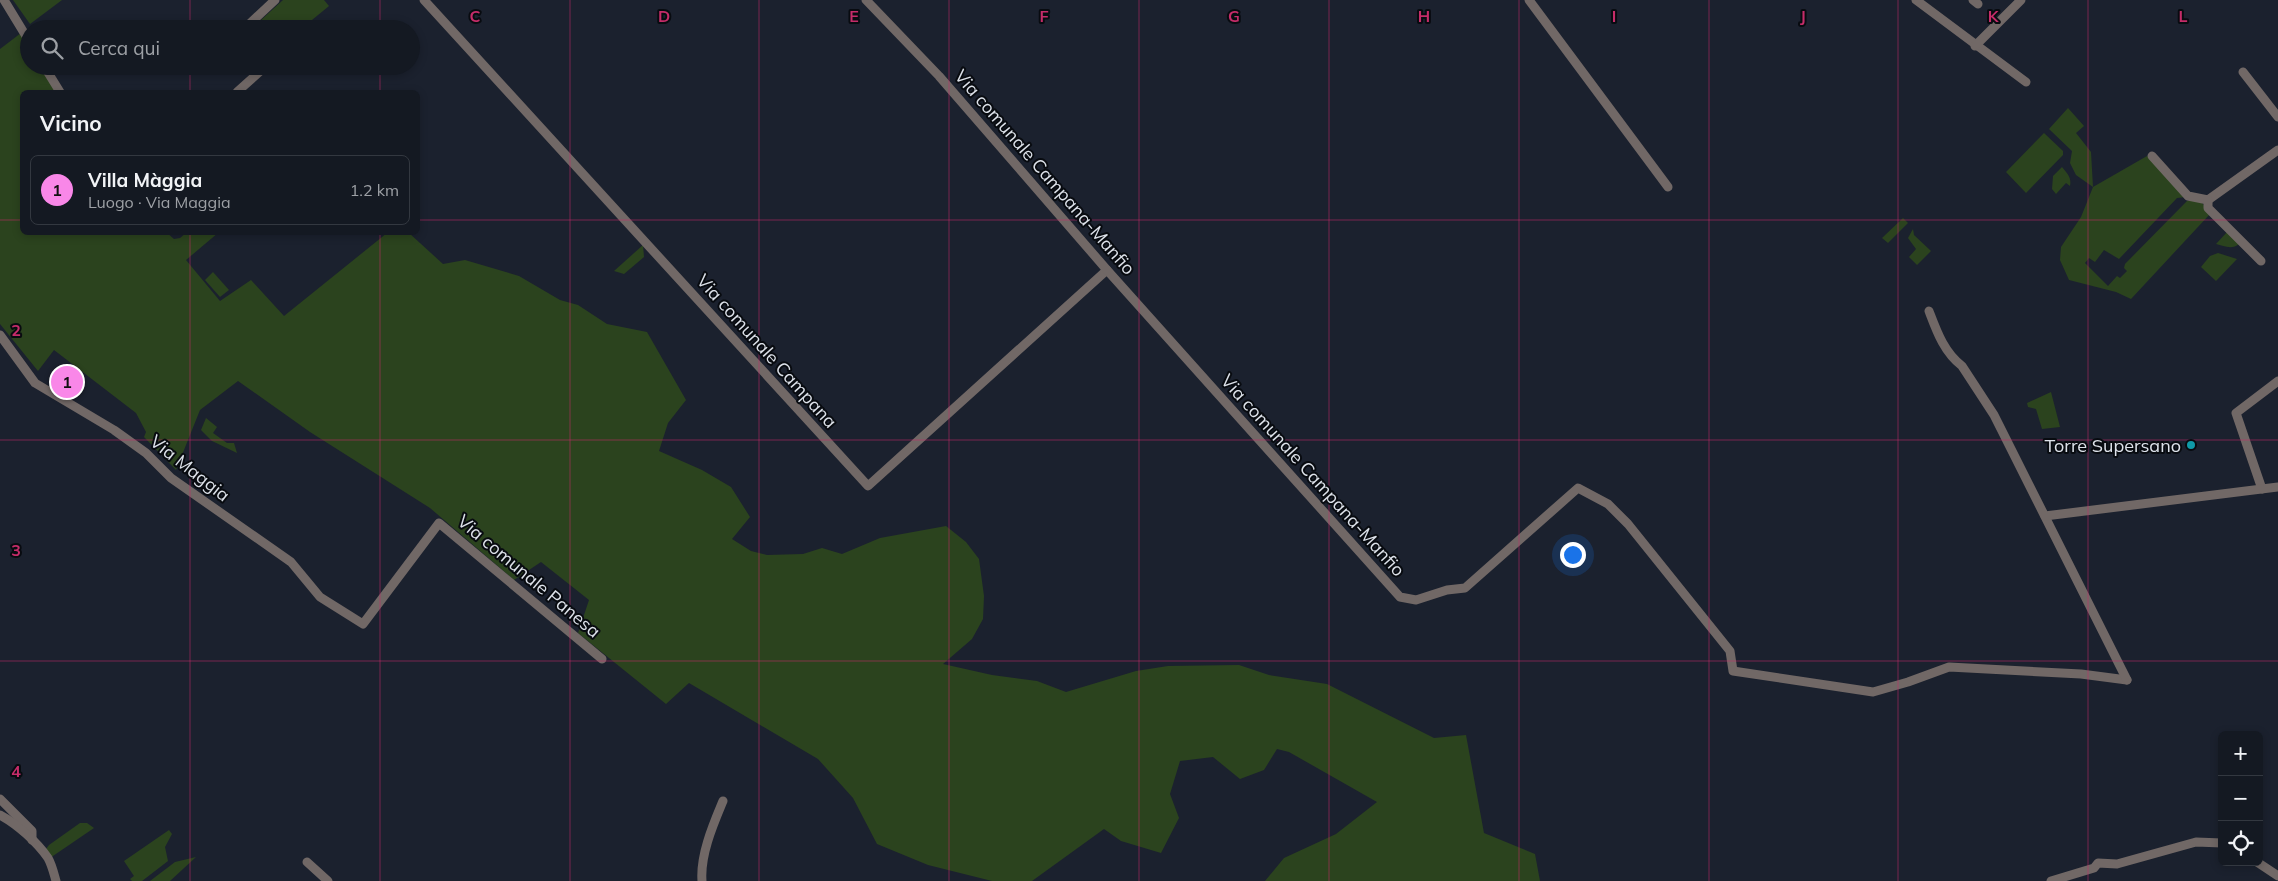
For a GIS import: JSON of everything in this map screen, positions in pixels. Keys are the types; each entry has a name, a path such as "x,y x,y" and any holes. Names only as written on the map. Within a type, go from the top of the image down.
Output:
{"street":[{"path":"4,0 20,22"},
{"path":"254,20 275,0"},
{"name":"Via comunale Campana","path":"424,0 868,486 1108,270"},
{"name":"Via comunale Campana-Manfio","path":"866,0 939,76 1108,270 1400,597 1416,600 1447,590 1465,588 1578,488 1608,504 1628,524 1730,651 1733,671 1873,692 1908,682 1949,666 2081,674 2128,680 2045,516"},
{"path":"1529,0 1668,187"},
{"path":"1916,0 1975,46 2026,82"},
{"path":"1975,46 2021,0"},
{"path":"2243,72 2278,117"},
{"path":"50,75 59,90"},
{"path":"239,90 256,75"},
{"path":"2152,156 2188,196 2208,200 2278,150"},
{"path":"2208,200 2208,208 2260,261"},
{"path":"1929,311 1940,340 1962,366 1994,415 2045,516 2278,487"},
{"name":"Via Maggia","path":"1,337 35,383 114,430 146,453 171,478 291,562 320,597 363,624"},
{"path":"2262,489 2236,412 2278,381"},
{"name":"Via comunale Panesa","path":"363,624 439,523 602,659"},
{"path":"0,799 32,831 32,840"},
{"path":"702,881 701,872 712,826 723,801"},
{"path":"0,815 32,840 49,859 56,881"},
{"path":"2051,881 2094,868 2098,863 2117,864 2196,842 2218,843"},
{"path":"307,862 328,881"},
{"path":"2263,866 2278,876"}],"green space":[{"path":"13,0 62,0 35,20 27,20"},
{"path":"283,0 324,0 329,6 312,20 261,20"},
{"path":"20,34 20,75 47,75 57,90 20,90 20,235 169,235 174,239 184,235 216,235 186,260 220,301 251,280 284,316 385,235 411,235 443,264 465,260 519,276 560,300 578,305 607,324 647,332 686,400 668,423 659,451 702,470 731,487 750,517 732,539 751,551 767,555 803,554 822,548 842,554 880,538 946,526 966,542 979,559 984,596 983,619 972,639 943,664 992,675 1037,681 1066,692 1136,671 1168,666 1239,665 1269,675 1327,684 1434,738 1466,735 1484,833 1535,854 1540,881 1265,881 1284,858 1336,834 1377,802 1289,752 1277,749 1264,770 1240,779 1213,757 1180,761 1170,794 1179,818 1161,853 1121,841 1104,829 1032,881 992,881 928,865 877,844 853,798 818,759 689,683 666,704 578,633 589,600 541,562 514,580 430,508 310,432 238,381 200,410 176,470 144,437 146,432 136,413 54,350 38,371 0,324 0,49"},
{"path":"2068,108 2084,126 2076,133 2091,152 2093,187 2076,175 2070,163 2072,151 2049,129"},
{"path":"2044,133 2063,151 2063,155 2026,193 2006,172"},
{"path":"2147,156 2186,197 2177,198 2119,259 2104,250 2095,262 2089,258 2085,263 2108,286 2117,276 2120,278 2127,271 2124,268 2125,264 2187,201 2200,200 2210,214 2131,299 2116,292 2069,280 2060,260 2061,247 2081,217 2093,187"},
{"path":"2062,167 2070,178 2070,186 2066,183 2056,194 2052,189 2053,176"},
{"path":"1903,218 1908,223 1888,243 1882,238"},
{"path":"1913,229 1914,235 1931,251 1917,265 1909,257 1916,249 1908,238"},
{"path":"2227,232 2239,244 2231,247 2216,244"},
{"path":"643,245 644,257 624,274 614,271"},
{"path":"2218,253 2237,259 2216,281 2201,267 2210,256"},
{"path":"213,272 229,290 220,297 205,280"},
{"path":"2051,392 2060,427 2042,429 2036,409 2028,407 2027,403"},
{"path":"206,418 217,427 213,433 227,443 234,443 237,453 212,441 201,430"},
{"path":"80,823 87,823 94,828 50,858 46,849 49,845"},
{"path":"169,830 172,834 165,847 168,861 142,881 132,881 130,879 134,876 124,861"},
{"path":"196,857 170,881 150,881 175,862"}],"place":[{"name":"Villa Màggia","path":"67,382"},
{"name":"Torre Supersano","path":"2191,445"}]}
